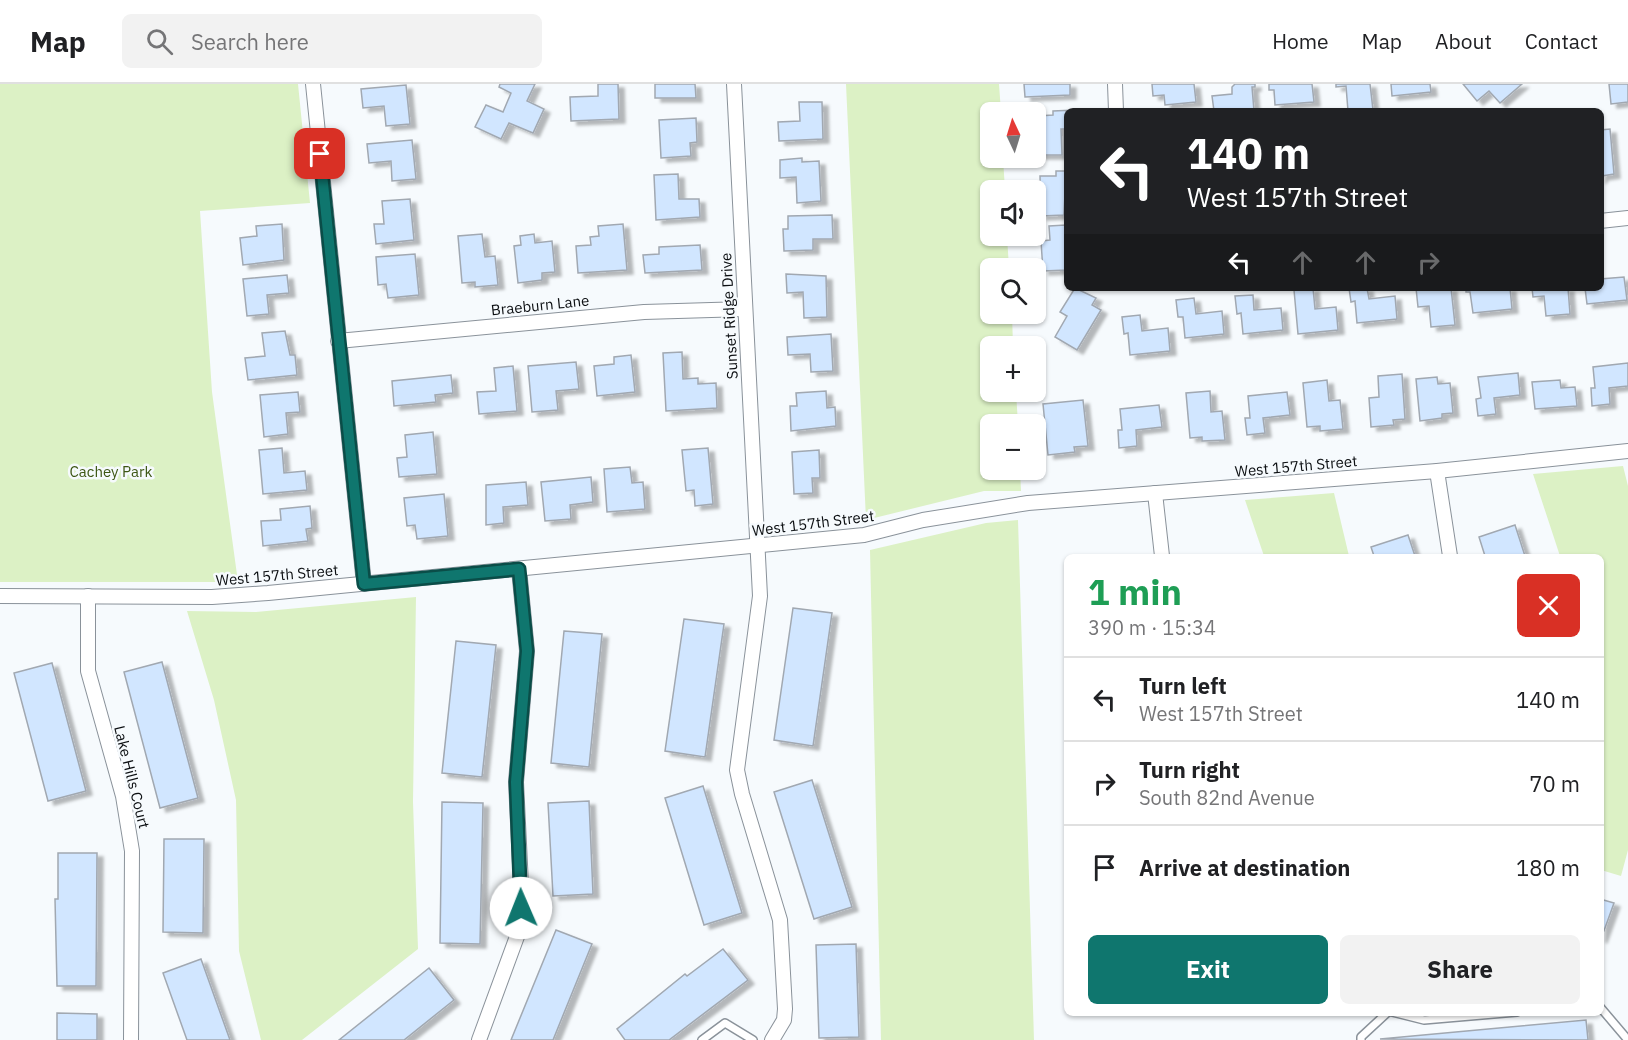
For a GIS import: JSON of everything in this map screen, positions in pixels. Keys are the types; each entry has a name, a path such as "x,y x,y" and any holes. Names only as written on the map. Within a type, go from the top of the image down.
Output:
{"street":[{"path":"313,84 364,584"},
{"name":"Sunset Ridge Drive","path":"734,84 760,614 737,770 742,794 780,920 785,1009 784,1020 772,1040"},
{"path":"1115,84 1116,108"},
{"path":"1604,221 1628,218"},
{"name":"Braeburn Lane","path":"338,341 644,312 745,309"},
{"name":"West 157th Street","path":"0,596 212,597 364,584 864,535 923,520 1028,503 1437,471 1628,451"},
{"path":"1437,471 1450,554"},
{"path":"1155,494 1162,554"},
{"path":"479,1040 519,931 520,920 516,782 527,651 519,569"},
{"name":"Lake Hills Court","path":"88,596 88,670 123,796 132,851 131,1040"}],"lane":[{"path":"1604,1012 1628,1040"},
{"path":"1361,1040 1361,1037 1385,1016"},
{"path":"1407,1016 1424,1020 1471,1016"},
{"path":"702,1040 725,1023 753,1040"}],"green space":[{"name":"Cachey Park","path":"0,84 298,84 310,203 200,211 212,392 238,582 0,582"},
{"path":"846,84 999,84 1000,102 980,102 980,168 1004,168 1004,180 980,180 980,246 1008,246 1008,258 980,258 980,324 1012,324 1013,336 980,336 980,402 1017,402 1017,414 980,414 980,480 1020,480 1021,491 984,491 866,520"},
{"path":"1623,466 1628,486 1628,850 1621,876 1604,871 1604,554 1559,554 1533,474"},
{"path":"1334,493 1349,554 1263,554 1245,500"},
{"path":"1018,520 1034,1040 881,1040 870,550 986,523"},
{"path":"416,597 413,802 418,949 302,1040 261,1040 239,951 236,800 214,700 187,611 256,612"}],"building":[{"path":"500,84 535,84 527,101 544,109 533,133 509,123 501,139 475,127 486,105 503,112 511,93 499,87"},
{"path":"598,84 618,84 619,119 571,121 570,97 598,96"},
{"path":"655,84 695,84 696,98 655,98"},
{"path":"1024,84 1070,84 1070,95 1025,97"},
{"path":"1152,84 1194,84 1196,102 1165,105 1164,95 1153,96"},
{"path":"1235,84 1255,84 1255,87 1252,87 1254,108 1214,108 1212,96 1232,94 1232,87"},
{"path":"1269,84 1312,84 1314,102 1275,105 1274,90 1269,90"},
{"path":"1336,84 1370,84 1373,108 1348,108 1346,86 1336,87"},
{"path":"1391,84 1430,84 1431,92 1392,96"},
{"path":"1463,84 1522,84 1500,103 1489,91 1477,101"},
{"path":"1609,84 1628,84 1628,102 1611,104"},
{"path":"406,85 410,124 386,126 384,106 363,108 361,89"},
{"path":"799,102 822,102 823,139 779,141 778,122 800,121"},
{"path":"1053,111 1064,111 1064,129 1061,129 1062,155 1046,155 1046,115 1053,115"},
{"path":"696,118 697,142 690,143 691,156 661,158 659,120"},
{"path":"1610,129 1614,174 1604,176 1604,130"},
{"path":"412,140 416,179 392,181 391,161 369,163 367,144"},
{"path":"802,158 802,162 819,161 821,201 797,203 796,177 780,178 780,160"},
{"path":"1056,171 1064,171 1064,215 1046,216 1046,180 1040,180 1040,176 1056,176"},
{"path":"678,174 679,199 699,199 700,217 656,220 654,175"},
{"path":"410,199 414,240 376,244 374,224 384,224 382,201"},
{"path":"832,215 833,239 813,239 813,250 784,251 783,229 788,229 788,216"},
{"path":"282,224 284,260 243,265 240,238 257,236 256,226"},
{"path":"623,224 627,270 578,273 576,246 591,245 590,237 599,236 598,226"},
{"path":"1064,225 1064,270 1046,271 1046,258 1042,258 1041,246 1046,246 1046,240 1050,240 1049,226"},
{"path":"482,234 485,257 495,256 498,285 475,287 475,282 462,283 458,236"},
{"path":"534,234 535,243 552,241 555,272 542,273 542,280 518,283 514,246 521,245 520,236"},
{"path":"700,245 702,270 645,273 643,255 659,254 659,247"},
{"path":"415,254 419,295 388,298 386,284 378,285 376,257"},
{"path":"786,274 826,276 827,317 804,318 803,292 787,293"},
{"path":"287,275 289,293 267,295 269,314 247,316 243,279"},
{"path":"1624,277 1627,300 1587,304 1585,291 1604,291 1604,279"},
{"path":"1073,291 1081,291 1096,298 1092,305 1101,310 1077,350 1055,337 1067,316 1060,312"},
{"path":"1294,291 1313,291 1315,309 1336,307 1338,330 1298,334"},
{"path":"1349,291 1368,291 1369,299 1395,296 1397,319 1357,323 1355,301 1351,302"},
{"path":"1416,291 1451,291 1455,325 1431,327 1429,306 1418,307"},
{"path":"1510,291 1512,309 1473,313 1470,292 1466,292"},
{"path":"1532,291 1568,291 1570,314 1546,316 1544,296 1533,297"},
{"path":"1253,295 1254,310 1281,308 1283,330 1243,334 1241,313 1237,314 1235,296"},
{"path":"1194,298 1196,314 1222,311 1224,334 1185,338 1183,317 1178,317 1176,300"},
{"path":"1140,315 1142,331 1168,328 1170,351 1130,355 1128,333 1124,334 1122,317"},
{"path":"285,331 290,355 295,355 297,375 248,380 245,358 265,356 262,333"},
{"path":"831,334 833,371 811,372 810,354 788,355 787,337"},
{"path":"682,352 683,379 698,378 698,384 716,383 717,408 666,411 663,353"},
{"path":"631,355 635,392 597,396 594,366 614,364 614,357"},
{"path":"576,362 579,389 556,391 558,410 532,412 528,366"},
{"path":"1628,363 1628,386 1609,388 1610,404 1592,406 1591,388 1595,388 1593,367"},
{"path":"513,366 517,411 479,414 477,392 496,391 494,368"},
{"path":"1518,373 1520,395 1494,398 1496,414 1478,416 1476,399 1481,398 1478,377"},
{"path":"1402,374 1405,419 1393,420 1394,425 1371,427 1369,398 1379,397 1378,376"},
{"path":"451,375 453,393 435,395 436,402 394,406 392,381"},
{"path":"1437,377 1438,384 1450,383 1453,413 1442,414 1442,418 1420,421 1416,379"},
{"path":"1327,380 1329,401 1340,400 1343,429 1320,431 1320,426 1307,427 1303,383"},
{"path":"1560,380 1561,388 1575,387 1577,406 1535,409 1532,382"},
{"path":"826,391 827,408 835,407 836,426 791,431 790,406 797,406 796,393"},
{"path":"1210,391 1211,412 1222,411 1225,440 1202,441 1202,437 1190,438 1186,393"},
{"path":"298,392 300,412 286,413 288,434 264,437 260,395"},
{"path":"1287,392 1290,415 1263,418 1265,433 1247,435 1245,418 1250,418 1248,396"},
{"path":"1083,400 1088,446 1074,447 1075,452 1048,455 1046,414 1044,414 1043,404"},
{"path":"1159,405 1162,427 1136,430 1137,446 1119,448 1118,430 1122,430 1120,409"},
{"path":"433,432 437,474 399,477 397,458 407,457 405,435"},
{"path":"282,448 284,473 305,471 307,490 263,494 259,450"},
{"path":"708,448 713,504 695,506 694,490 686,491 682,450"},
{"path":"819,450 820,478 812,478 813,493 794,494 792,452"},
{"path":"630,467 632,483 643,482 645,509 607,512 604,469"},
{"path":"591,477 593,502 570,505 571,519 545,521 541,482"},
{"path":"526,482 528,505 503,507 504,523 486,525 486,485"},
{"path":"444,494 448,536 417,539 415,525 407,526 404,498"},
{"path":"310,506 312,528 306,529 308,541 263,546 261,521 281,520 280,509"},
{"path":"1515,525 1524,554 1484,554 1479,537"},
{"path":"1408,535 1414,554 1373,554 1371,547"},
{"path":"793,608 832,613 813,746 774,740"},
{"path":"684,619 724,624 705,757 665,751"},
{"path":"564,631 602,634 589,767 551,763"},
{"path":"456,641 496,645 482,777 442,773"},
{"path":"162,662 198,798 160,808 124,672"},
{"path":"52,663 86,791 48,801 14,673"},
{"path":"812,780 852,907 814,919 774,792"},
{"path":"703,786 742,913 704,925 665,798"},
{"path":"589,801 593,894 553,896 548,803"},
{"path":"442,802 483,803 480,944 440,943"},
{"path":"164,839 204,839 203,933 163,932"},
{"path":"58,853 97,853 96,986 57,986 55,899 58,899"},
{"path":"1604,900 1614,903 1604,931"},
{"path":"556,930 592,944 553,1040 511,1040"},
{"path":"856,944 859,1037 819,1038 816,945"},
{"path":"723,949 748,980 669,1040 625,1040 617,1029 685,974 687,976"},
{"path":"201,959 230,1040 187,1040 163,973"},
{"path":"429,968 454,1000 404,1040 339,1040"},
{"path":"57,1013 97,1014 97,1040 57,1040"},
{"path":"1586,1020 1588,1040 1380,1039"}],"route":[{"path":"320,154 364,584 519,569 527,651 516,782 521,908"}]}
